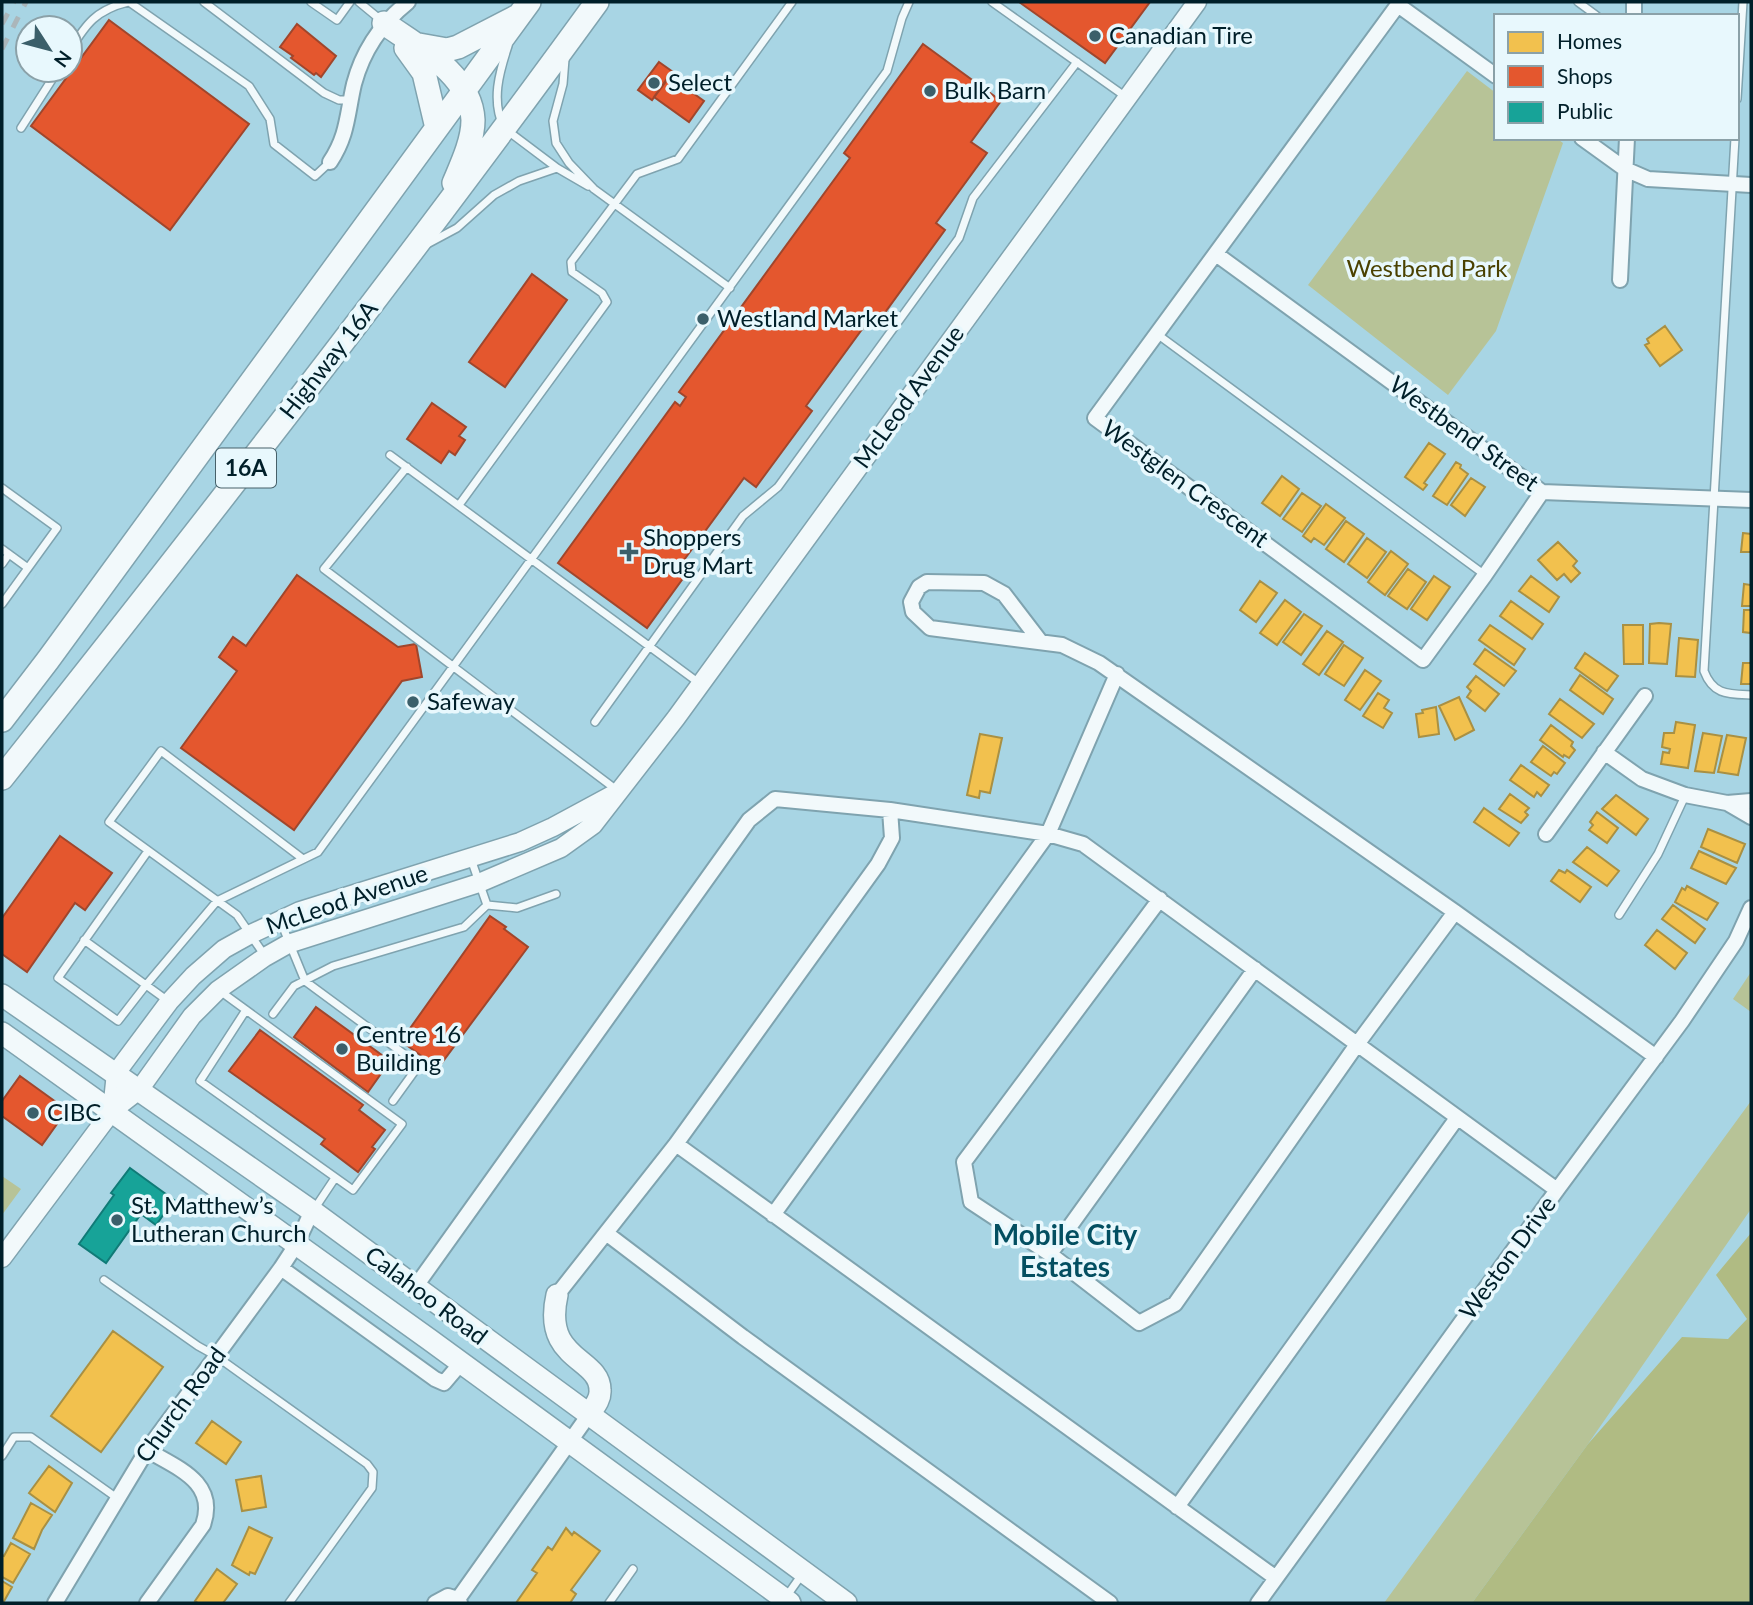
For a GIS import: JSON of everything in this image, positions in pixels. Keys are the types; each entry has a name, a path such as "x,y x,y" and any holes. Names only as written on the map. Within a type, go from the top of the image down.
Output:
{"main road":[{"name":"Highway 16A","path":"2,778 216,507 412,251 597,2"},
{"path":"410,42 447,50 458,47 524,9"},
{"name":"Highway 16A","path":"2,720 524,9"},
{"path":"384,23 439,63 465,90 473,121 470,138 444,208"},
{"path":"384,23 425,73 437,128"},
{"name":"Calahoo Road","path":"2,995 312,1211 846,1603"},
{"name":"Calahoo Road","path":"2,1033 787,1601"},
{"path":"556,1295 552,1314 555,1331 562,1343 593,1374 601,1387 600,1396 589,1416"}],"street":[{"path":"330,162 341,145 355,83 368,50 384,23 408,2"},
{"name":"McLeod Avenue","path":"2,1258 112,1111 139,1090 192,1016 219,989 288,944 479,883 561,848 593,825 701,684 1197,2"},
{"path":"1399,3 1494,74"},
{"name":"Westglen Crescent","path":"1399,3 1095,418 1423,660 1542,492"},
{"path":"1585,140 1625,169 1648,179 1751,185"},
{"path":"1620,280 1627,140"},
{"name":"Westbend Street","path":"1216,254 1542,492 1751,500"},
{"path":"1040,641 1004,594 984,583 927,582 914,594 911,602 919,620 930,628 1062,645 1117,674 1656,1057"},
{"path":"773,1215 1048,834 1117,674"},
{"path":"1546,834 1646,696"},
{"path":"1604,752 1642,779 1685,795 1727,803 1751,801"},
{"name":"McLeod Avenue","path":"116,1073 169,1002 224,949 300,911 520,842 619,792"},
{"path":"416,1286 748,820 775,799 890,810 1048,834 1083,844 1557,1190"},
{"path":"1727,803 1751,817"},
{"path":"556,1295 676,1144 878,864 892,838 890,810"},
{"path":"1160,900 964,1161 971,1202 1050,1254 1139,1324 1175,1304 1358,1043 1455,912"},
{"name":"Weston Drive","path":"1258,1603 1656,1057 1736,942 1751,908"},
{"path":"1050,1254 1255,969"},
{"path":"112,1111 116,1073"},
{"path":"1177,1507 1457,1118"},
{"path":"676,1144 1276,1578"},
{"name":"Church Road","path":"55,1603 147,1450 281,1268 296,1245 312,1211"},
{"path":"606,1233 743,1337 1110,1603"},
{"name":"Calahoo Road","path":"281,1268 435,1379 444,1383 461,1363"},
{"path":"435,1603 448,1596 459,1601 589,1416"},
{"path":"147,1450 197,1482 207,1501 203,1525 147,1603"}],"lane":[{"path":"84,27 111,6 129,2 249,86 270,119 274,144 315,176 330,162"},
{"path":"204,2 324,93 339,100 352,100"},
{"path":"311,2 337,20 350,2"},
{"path":"359,2 384,23"},
{"path":"459,505 607,302 601,293 572,272 571,262 637,174 678,159 792,2"},
{"path":"148,851 58,978 118,1021 217,901 318,852 887,71 909,2"},
{"path":"992,2 1127,98"},
{"path":"1578,2 1594,14"},
{"path":"1739,67 1743,2"},
{"path":"524,9 503,62 496,94 499,118 504,128 557,168 594,189 730,288"},
{"path":"566,44 563,84 553,121 556,143 569,163 594,189"},
{"path":"595,722 743,516 778,487 959,238 973,198 1077,62"},
{"path":"22,128 49,84"},
{"path":"1735,140 1704,671 1708,683 1718,691 1751,695"},
{"path":"412,251 457,229 494,194 519,181 557,168"},
{"path":"1157,334 1485,575"},
{"path":"390,455 701,684"},
{"path":"407,467 324,569 619,792"},
{"path":"2,488 57,528 2,604"},
{"path":"2,564 5,552 28,568"},
{"path":"265,957 237,915 109,822 161,751 303,859"},
{"path":"1619,915 1658,854 1685,795"},
{"path":"471,858 487,905"},
{"path":"273,1014 294,986 333,966 464,927 487,905 517,908 556,894"},
{"path":"280,919 305,981 419,1065 393,1101"},
{"path":"85,940 169,1002"},
{"path":"219,989 402,1124 353,1190 200,1081 246,1010"},
{"path":"312,1211 335,1178"},
{"path":"104,1280 216,1356 367,1464 373,1472 372,1488 289,1603"},
{"path":"2,1456 14,1437 31,1437 117,1498"},
{"path":"609,1603 633,1569"},
{"path":"787,1601 804,1572"}],"green space":[{"name":"Westbend Park","path":"1467,71 1494,91 1494,140 1559,140 1563,143 1496,331 1448,395 1308,285"},
{"path":"1751,972 1751,1012 1733,999"},
{"path":"1751,1101 1751,1209 1588,1444 1472,1603 1384,1603"},
{"path":"2,1176 21,1189 2,1215"},
{"path":"1751,1233 1751,1603 1472,1603 1588,1444 1682,1337 1728,1339 1747,1319 1716,1275"}],"building: Homes":[{"path":"1665,326 1682,350 1660,366 1645,345 1649,343 1647,339"},
{"path":"1429,443 1445,454 1424,483 1427,485 1423,490 1405,477"},
{"path":"1456,462 1468,474 1447,505 1433,496"},
{"path":"1282,476 1299,489 1280,516 1262,503"},
{"path":"1471,478 1485,487 1465,516 1451,505"},
{"path":"1302,493 1321,506 1302,532 1283,519"},
{"path":"1326,504 1345,518 1324,545 1314,538 1311,542 1303,536"},
{"path":"1346,521 1364,534 1344,562 1326,549"},
{"path":"1743,533 1751,534 1751,552 1741,552"},
{"path":"1367,538 1386,552 1367,578 1348,564"},
{"path":"1558,542 1577,561 1573,566 1580,573 1571,582 1564,574 1557,580 1538,560"},
{"path":"1391,551 1408,564 1385,595 1368,582"},
{"path":"1408,569 1426,582 1407,609 1388,596"},
{"path":"1434,576 1450,587 1427,620 1411,609"},
{"path":"1531,576 1559,597 1549,612 1519,591"},
{"path":"1260,581 1277,593 1256,622 1240,610"},
{"path":"1744,584 1751,585 1751,606 1742,606"},
{"path":"1285,600 1301,612 1277,645 1260,633"},
{"path":"1511,601 1543,624 1532,639 1500,616"},
{"path":"1744,610 1751,610 1751,633 1743,632"},
{"path":"1304,614 1322,626 1301,655 1283,642"},
{"path":"1650,624 1671,624 1667,664 1649,663"},
{"path":"1490,625 1525,649 1514,665 1479,640"},
{"path":"1623,625 1643,625 1643,664 1624,664"},
{"path":"1327,631 1343,642 1319,675 1303,664"},
{"path":"1679,638 1698,640 1695,677 1676,676"},
{"path":"1344,645 1363,658 1344,686 1325,674"},
{"path":"1485,649 1516,671 1504,686 1474,664"},
{"path":"1585,653 1618,676 1607,691 1575,668"},
{"path":"1743,663 1751,663 1751,684 1741,684"},
{"path":"1365,670 1381,681 1360,710 1345,700"},
{"path":"1580,675 1613,699 1603,714 1570,690"},
{"path":"1476,676 1499,694 1485,711 1467,697 1471,691 1467,687"},
{"path":"1378,693 1389,700 1384,708 1392,713 1383,728 1363,716"},
{"path":"1459,697 1474,730 1455,740 1439,706"},
{"path":"1560,699 1594,724 1582,738 1549,714"},
{"path":"1436,707 1439,734 1419,737 1416,714"},
{"path":"1676,722 1695,725 1688,768 1661,764 1663,752 1669,753 1670,749 1662,747 1664,733 1674,733"},
{"path":"1551,725 1573,742 1571,746 1575,750 1569,758 1564,755 1563,757 1540,740"},
{"path":"1703,733 1722,736 1714,773 1695,771"},
{"path":"980,734 1002,738 990,793 980,791 979,798 967,795"},
{"path":"1727,735 1746,738 1738,775 1718,772"},
{"path":"1543,746 1565,763 1557,774 1554,772 1551,776 1531,762"},
{"path":"1521,765 1549,785 1541,796 1537,792 1534,797 1510,780"},
{"path":"1510,794 1529,808 1525,812 1528,815 1521,823 1499,809"},
{"path":"1616,795 1648,819 1636,835 1602,809"},
{"path":"1484,808 1519,833 1509,846 1474,822"},
{"path":"1597,812 1618,828 1607,843 1589,830 1593,825 1590,822"},
{"path":"1708,829 1745,844 1737,863 1701,847"},
{"path":"1587,847 1619,871 1607,886 1573,862"},
{"path":"1699,851 1736,868 1726,884 1691,868"},
{"path":"1559,870 1565,873 1567,870 1591,887 1580,902 1551,881"},
{"path":"1687,886 1718,903 1707,920 1675,902 1682,888 1685,890"},
{"path":"1673,905 1705,929 1695,943 1662,919"},
{"path":"1657,930 1687,953 1675,969 1645,945"},
{"path":"113,1331 163,1367 101,1452 51,1416"},
{"path":"212,1421 241,1442 226,1464 196,1443"},
{"path":"49,1466 72,1483 55,1512 29,1493"},
{"path":"261,1476 266,1507 242,1511 236,1480"},
{"path":"31,1503 52,1515 34,1549 13,1538"},
{"path":"249,1527 272,1538 255,1574 250,1572 249,1575 232,1565"},
{"path":"566,1528 572,1535 574,1532 600,1551 571,1590 576,1594 570,1603 516,1603 537,1573 532,1570 548,1547 552,1550"},
{"path":"11,1543 30,1554 13,1583 2,1577 2,1555 4,1556"},
{"path":"217,1569 237,1584 223,1603 198,1603 195,1601"},
{"path":"2,1581 12,1587 3,1603 2,1603"}],"building: Shops":[{"name":"Canadian Tire","path":"1019,2 1150,2 1105,63"},
{"path":"109,20 249,124 170,230 31,126 62,84 84,84 84,54"},
{"path":"297,24 336,56 321,77 316,73 314,75 280,47"},
{"path":"923,44 1001,101 971,142 987,153 936,223 945,230 881,318 874,313 806,406 812,411 756,487 744,478 684,560 692,566 647,628 558,563 675,402 680,406 686,397 679,392 850,158 844,153"},
{"name":"Select","path":"659,62 673,72 652,100 638,90"},
{"path":"669,76 704,101 689,122 654,97"},
{"path":"532,274 567,300 505,387 469,362"},
{"path":"432,403 466,427 459,436 465,440 455,455 449,451 441,463 407,439"},
{"path":"297,575 398,647 416,644 422,677 402,681 294,830 181,748 237,671 219,657 233,637 246,646"},
{"path":"60,836 112,873 85,910 75,903 27,972 2,954 2,918"},
{"path":"490,916 528,947 438,1068 401,1041"},
{"name":"Centre 16 Building","path":"316,1007 390,1061 368,1092 294,1037"},
{"path":"260,1030 363,1105 359,1110 385,1130 358,1172 321,1144 325,1139 229,1071"},
{"name":"CIBC","path":"20,1076 67,1110 42,1145 2,1116 2,1101"}],"building: Public":[{"name":"St. Matthew’s Lutheran Church","path":"130,1168 174,1200 156,1225 141,1214 106,1263 79,1244"}],"railway":[{"path":"2,24 14,2"},
{"path":"2,49 26,2"}],"place":[{"name":"Canadian Tire","path":"1095,36"},
{"name":"Select","path":"654,83"},
{"name":"Bulk Barn","path":"930,91"},
{"name":"Westland Market","path":"703,319"},
{"name":"Shoppers Drug Mart","path":"629,552"},
{"name":"Safeway","path":"413,702"},
{"name":"Centre 16 Building","path":"342,1049"},
{"name":"CIBC","path":"33,1113"},
{"name":"St. Matthew’s Lutheran Church","path":"117,1220"}],"district":[{"name":"Mobile City Estates","path":"1065,1251"}]}
